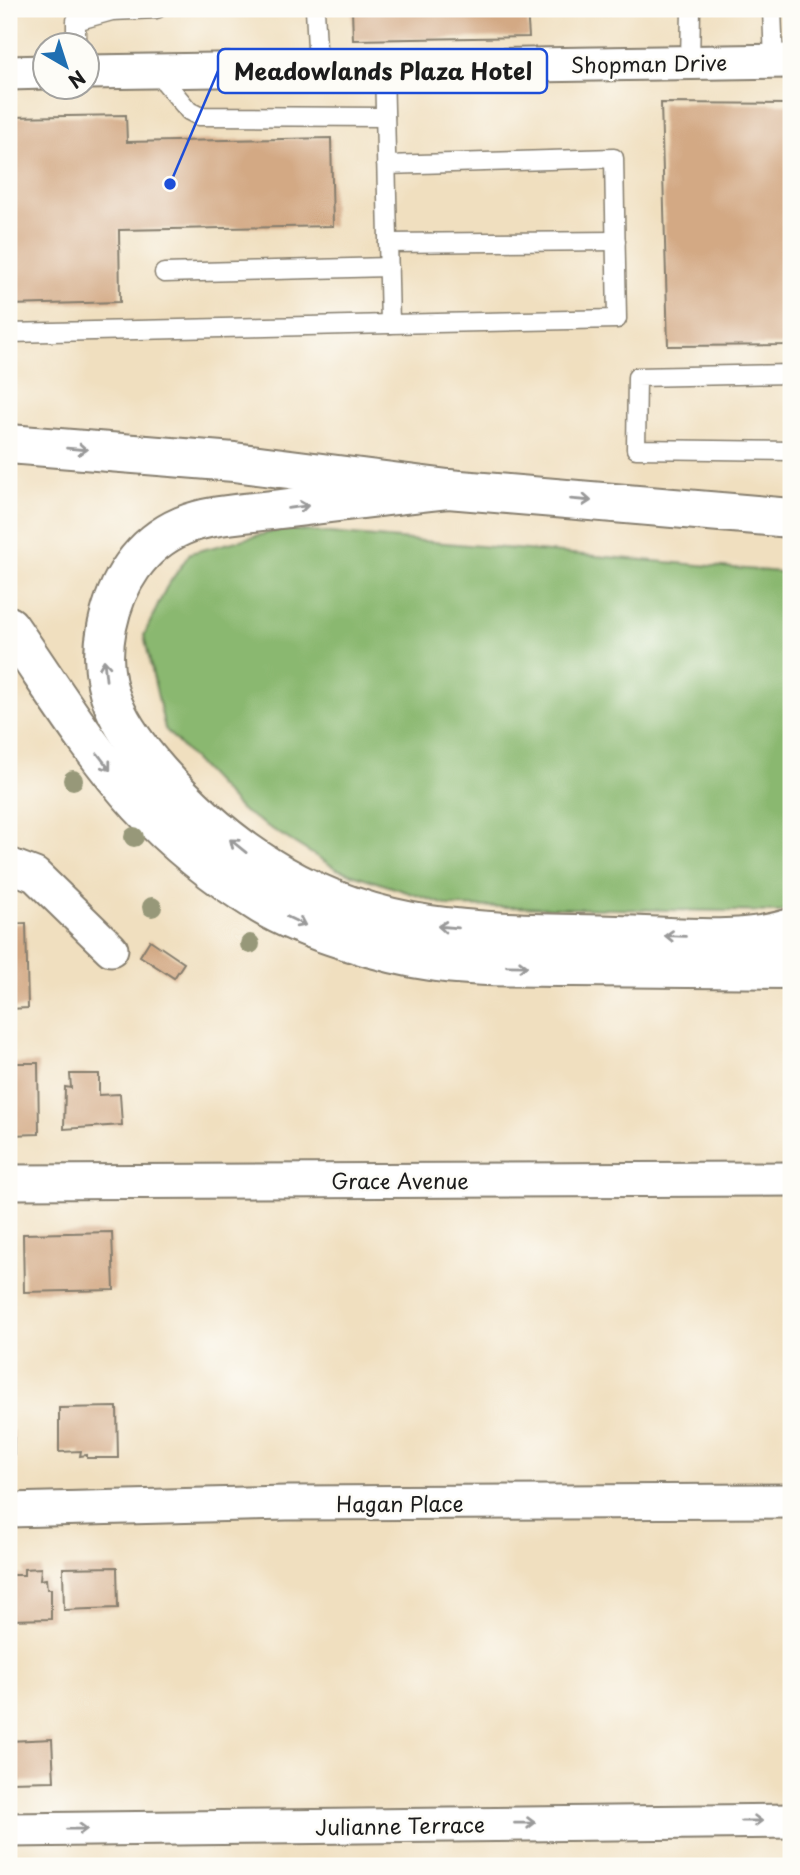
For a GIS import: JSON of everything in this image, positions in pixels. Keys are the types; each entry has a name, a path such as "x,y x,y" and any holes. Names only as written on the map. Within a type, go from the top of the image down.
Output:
{"highway":[{"path":"9,444 234,462 448,489 791,518"},
{"path":"448,489 230,515 184,525 155,541 128,571 111,607 103,649 107,688 124,729 194,811 251,857 308,889 370,912 430,925 498,932 719,938 791,937"},
{"path":"9,626 103,761 139,805 176,841 229,882 263,906 312,928 370,946 437,962 499,966 791,969"},
{"path":"719,938 771,934 791,928"}],"street":[{"name":"Shopman Drive","path":"102,72 782,62"},
{"path":"9,73 32,72"},
{"path":"9,865 35,875 111,949"},
{"name":"Grace Avenue","path":"9,1182 791,1179"},
{"name":"Hagan Place","path":"9,1510 286,1503 791,1501"},
{"name":"Julianne Terrace","path":"9,1830 791,1821"}],"lane":[{"path":"76,32 76,21 112,11 157,9"},
{"path":"315,9 317,68"},
{"path":"690,63 691,9"},
{"path":"772,9 782,62"},
{"path":"384,67 390,324"},
{"path":"155,70 188,111 199,116 385,117"},
{"path":"9,333 617,319 614,158 386,165"},
{"path":"388,243 616,241"},
{"path":"164,273 388,267"},
{"path":"791,374 637,377 636,449 791,451"}],"green space":[{"path":"283,529 791,573 791,905 780,912 449,906 337,869 241,810 165,729 144,635 166,588 190,553"}],"building":[{"path":"352,9 527,9 529,37 353,40"},
{"path":"661,103 791,104 791,345 668,346"},
{"path":"126,115 127,142 331,138 333,226 119,230 120,302 9,305 9,117"},
{"path":"26,923 28,1008 9,1009 9,924"},
{"path":"150,940 184,963 174,978 140,956"},
{"path":"9,1063 38,1063 39,1134 9,1135"},
{"path":"70,1074 99,1074 99,1095 120,1094 122,1125 64,1129 65,1087 71,1088"},
{"path":"112,1232 114,1290 24,1292 23,1234"},
{"path":"117,1407 118,1458 87,1458 87,1455 80,1456 81,1451 59,1452 59,1408"},
{"path":"14,1431 14,1457 9,1457 9,1432"},
{"path":"117,1567 118,1608 64,1610 63,1568"},
{"path":"41,1568 40,1580 46,1579 47,1589 51,1589 51,1619 9,1620 9,1575 24,1575 24,1569"},
{"path":"52,1739 54,1781 9,1782 9,1741"}],"place":[{"name":"Meadowlands Plaza Hotel","path":"170,184"}]}
